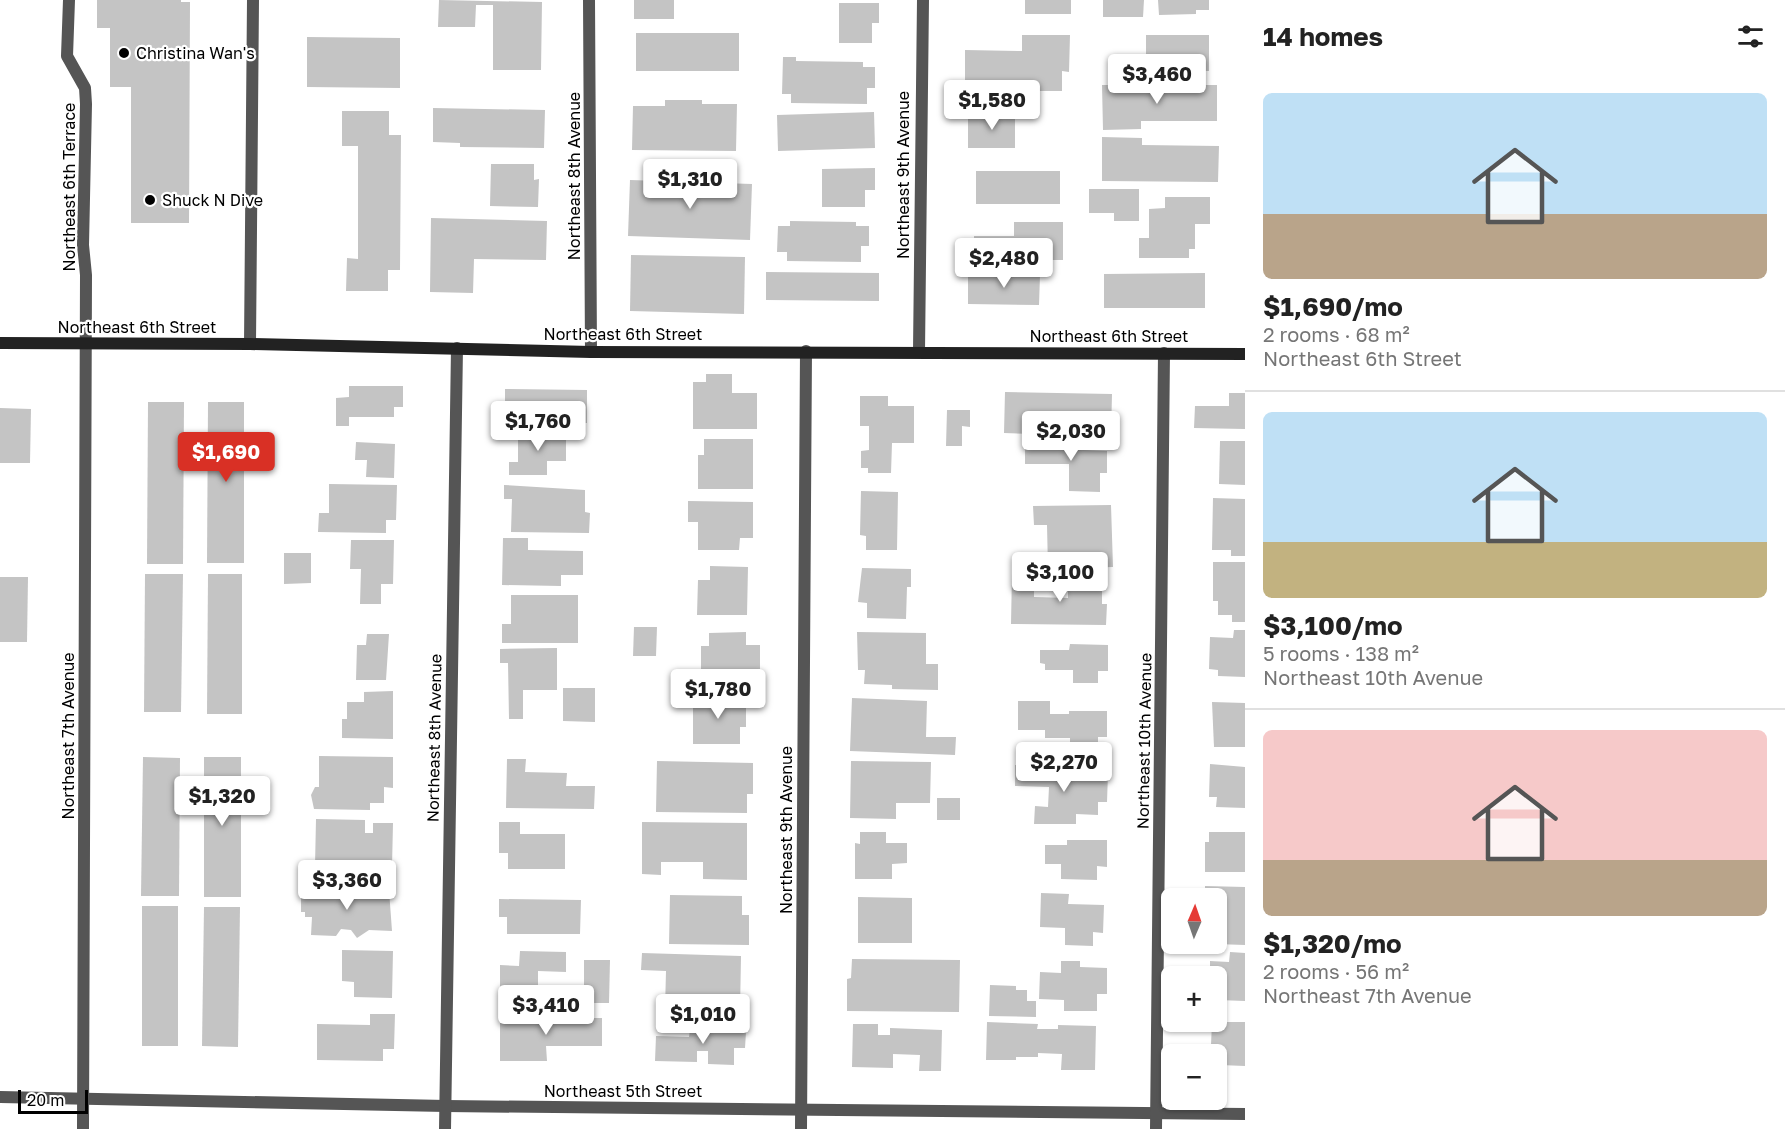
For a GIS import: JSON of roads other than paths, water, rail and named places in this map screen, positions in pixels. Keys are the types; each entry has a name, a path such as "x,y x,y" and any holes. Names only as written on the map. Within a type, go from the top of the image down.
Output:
{"street":[{"name":"Northeast 6th Terrace","path":"69,0 67,56 85,88 86,104 83,245 85,343"},
{"path":"250,344 254,0"},
{"name":"Northeast 8th Avenue","path":"589,0 591,352"},
{"name":"Northeast 9th Avenue","path":"919,351 923,0"},
{"name":"Northeast 6th Street","path":"0,343 250,344 591,352 919,351 1245,354"},
{"name":"Northeast 7th Avenue","path":"83,1129 85,343"},
{"name":"Northeast 8th Avenue","path":"446,1129 457,348"},
{"name":"Northeast 9th Avenue","path":"801,1129 806,351"},
{"name":"Northeast 10th Avenue","path":"1156,1129 1164,353"},
{"name":"Northeast 5th Street","path":"0,1097 446,1106 1245,1114"}],"place":[{"name":"Christina Wan's","path":"124,53"},
{"name":"Shuck N Dive","path":"150,200"}]}
